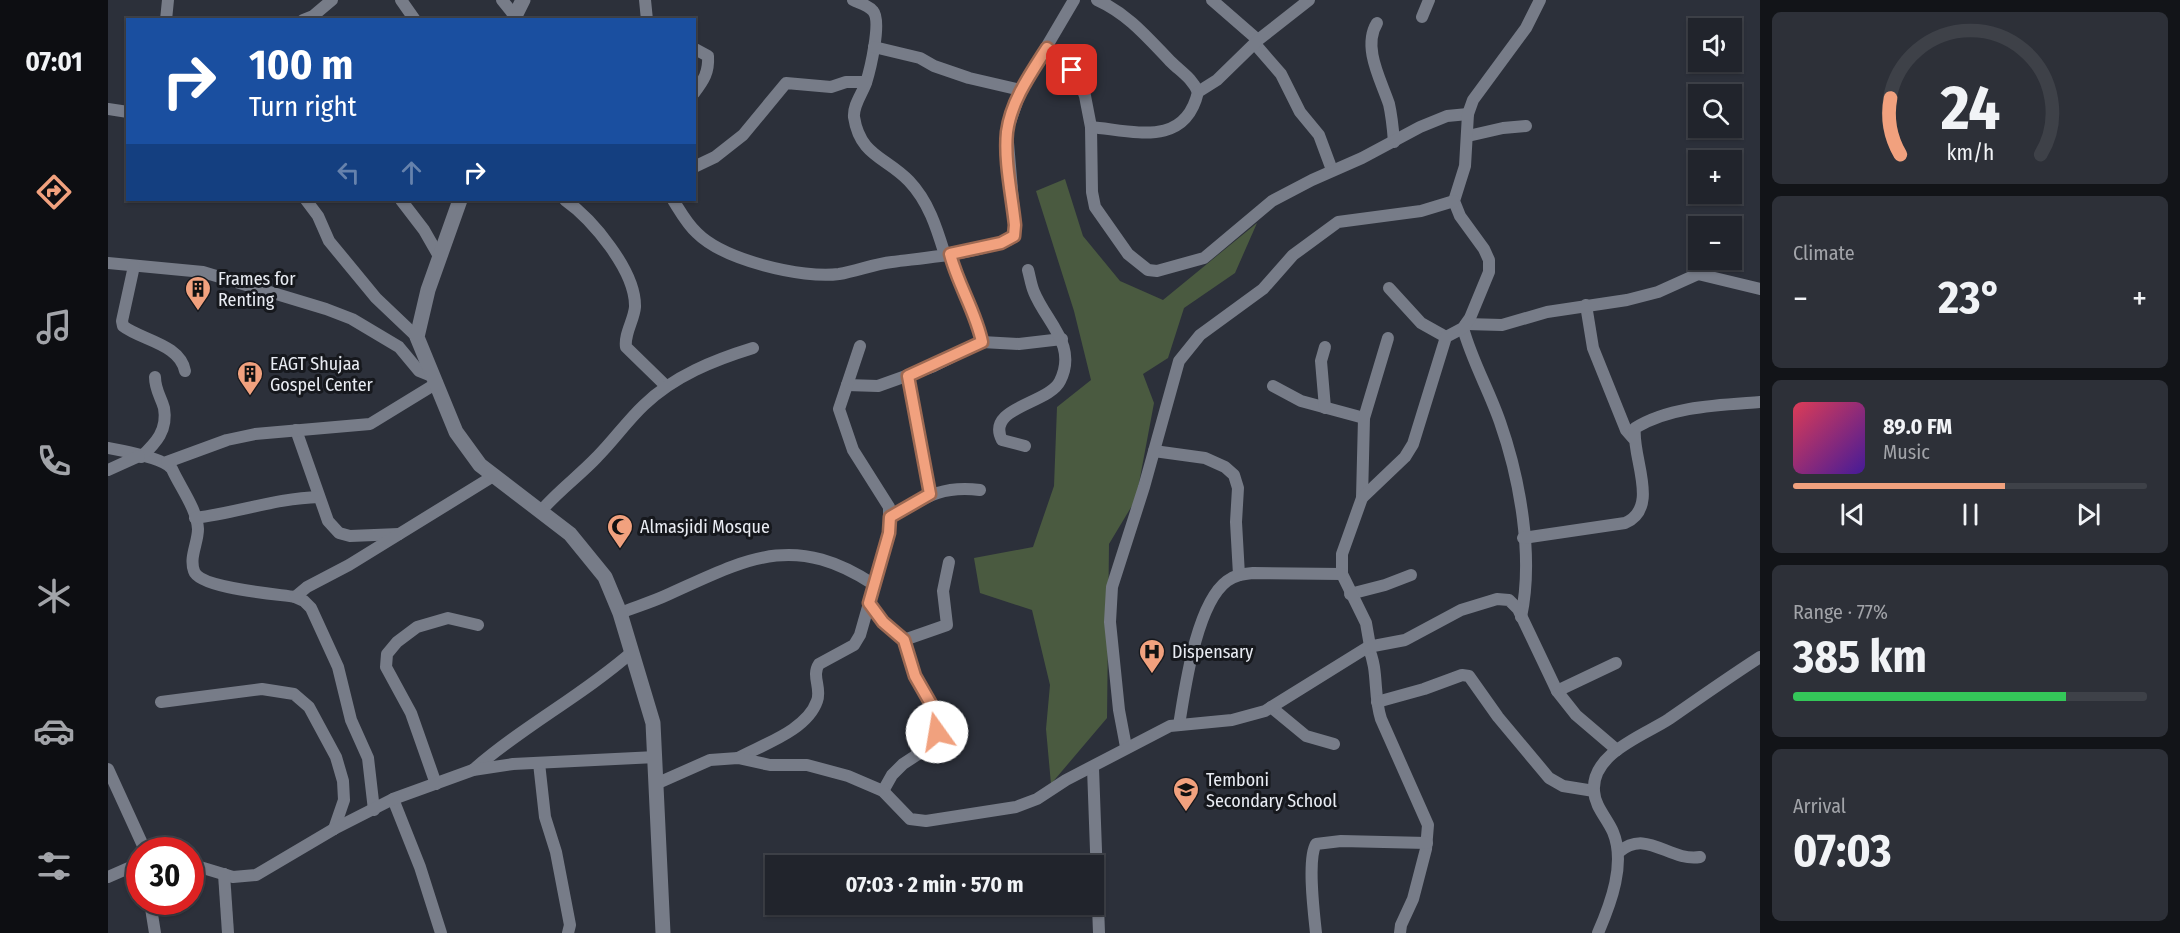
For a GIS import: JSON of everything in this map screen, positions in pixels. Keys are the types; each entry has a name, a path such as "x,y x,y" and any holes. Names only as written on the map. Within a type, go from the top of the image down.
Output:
{"street":[{"path":"166,18 168,0"},
{"path":"308,18 332,0"},
{"path":"401,0 414,18"},
{"path":"502,0 515,18"},
{"path":"515,18 523,0"},
{"path":"645,0 647,18"},
{"path":"853,0 871,8 876,16 874,47 866,82 854,113 857,132 869,152 908,180 922,198 975,318 982,342"},
{"path":"674,201 698,234 723,249 772,268 803,275 838,274 878,263 948,255 1001,243 1014,236 1007,131 1021,90 1074,0"},
{"path":"1097,0 1135,22 1190,78 1198,92"},
{"path":"1212,0 1256,42 1281,74 1300,112 1319,135 1332,170"},
{"path":"1091,127 1155,133 1174,128 1189,117 1198,92 1217,80 1256,42 1309,0"},
{"path":"1422,17 1429,0"},
{"path":"1521,617 1525,588 1523,538 1513,465 1500,421 1464,326 1485,286 1489,260 1484,249 1460,216 1454,201 1465,166 1468,114 1473,100 1526,28 1536,2"},
{"path":"1377,22 1372,39 1374,62 1393,120 1394,142"},
{"path":"874,47 920,58 934,66 969,78 1021,90"},
{"path":"1047,48 1072,70 1082,83 1091,127 1092,192 1095,207 1128,254 1140,265 1157,271 1204,258 1272,201 1332,170 1446,116 1468,114"},
{"path":"696,50 708,56 709,63 708,73 696,90"},
{"path":"696,166 715,157 743,135 786,83 831,87 846,82 866,82"},
{"path":"108,109 126,112"},
{"path":"1468,136 1503,128 1526,126"},
{"path":"307,201 318,216 329,241 376,298 417,337 456,432 480,465 570,534 605,577 620,613 653,723 658,783 663,933"},
{"path":"402,201 424,230 440,258"},
{"path":"417,337 428,290 459,201"},
{"path":"567,201 590,220 626,274 635,309 626,347 666,386"},
{"path":"1126,747 1119,710 1110,622 1112,587 1179,360 1190,344 1263,289 1293,255 1338,222 1421,211 1454,201"},
{"path":"108,263 203,272 326,309 352,319 399,347 419,371 436,380"},
{"path":"134,266 122,321 123,326 155,340 184,363 185,371"},
{"path":"1025,446 1002,440 998,432 1000,425 1014,410 1041,397 1060,381 1066,356 1062,339 1034,291 1028,270"},
{"path":"1362,498 1405,458 1413,444 1446,337 1464,326 1502,325 1586,304 1627,300 1658,292 1698,274 1760,289"},
{"path":"1389,288 1421,323 1446,337"},
{"path":"1586,304 1593,348 1626,430 1634,438"},
{"path":"1388,338 1364,418 1362,498 1342,554 1342,574 1366,623 1369,647 1375,661 1377,702 1395,753 1428,825 1427,843 1413,899 1401,925 1400,933"},
{"path":"847,385 878,386 908,376 982,342 1019,344 1062,339"},
{"path":"738,758 804,721 819,697 816,669 824,659 854,645 866,620 873,584 885,548 890,517 885,499 862,467 839,409 860,346"},
{"path":"1325,347 1322,361 1325,408"},
{"path":"541,511 560,489 597,457 644,404 666,386 711,362 753,348"},
{"path":"908,376 930,494"},
{"path":"108,470 140,456 158,441 164,423 164,407 155,388 155,377"},
{"path":"108,448 167,462 227,440 296,430 370,424 436,380"},
{"path":"1273,386 1301,401 1364,418"},
{"path":"1523,538 1625,523 1638,515 1642,506 1641,478 1634,438 1635,428 1647,421 1689,410 1760,402"},
{"path":"296,430 328,521 339,533 350,536 370,533 400,534"},
{"path":"1154,451 1205,458 1225,467 1234,475 1238,488 1236,522 1239,575"},
{"path":"167,462 195,518 198,529 193,555 194,572 201,580 217,586 295,597 304,601 311,608 338,667 351,720 368,758 374,810"},
{"path":"295,597 308,586 349,565 495,475"},
{"path":"890,517 930,494 950,488 980,490"},
{"path":"195,518 260,507 291,498 319,496"},
{"path":"620,613 666,596 711,573 757,558 808,556 850,569 873,584"},
{"path":"904,640 947,626 943,591 949,562"},
{"path":"1179,725 1199,628 1225,582 1239,575 1342,574"},
{"path":"1350,594 1385,585 1411,575"},
{"path":"658,783 710,760 738,758 770,765 807,765 848,776 883,791 910,819 926,821 1016,807 1037,799 1066,780 1093,768 1155,732 1179,725 1232,720 1271,707 1369,647 1405,640 1461,610 1497,599 1514,604 1557,691 1576,715 1617,750"},
{"path":"869,603 883,622 904,640 915,676 931,704 937,732 932,745 903,764 892,775 883,791"},
{"path":"436,784 411,713 386,667 387,654 397,642 417,627 448,618 478,625"},
{"path":"473,770 497,749 549,711 605,676 632,652"},
{"path":"1598,933 1612,890 1619,852 1594,791 1600,768 1630,739 1666,721 1760,657"},
{"path":"1557,691 1616,663"},
{"path":"1377,702 1424,689 1462,675 1469,676 1498,717 1549,778 1563,786 1594,791"},
{"path":"161,702 262,689 294,694 309,708 336,757 343,781 344,800 334,829"},
{"path":"1271,707 1306,736 1334,744"},
{"path":"204,868 233,877 256,875 334,829 393,799 473,770 539,763 656,757"},
{"path":"539,763 545,817 558,860 570,925 568,933"},
{"path":"1093,768 1099,933"},
{"path":"108,769 139,837"},
{"path":"393,799 423,875 441,933"},
{"path":"1316,933 1313,849 1316,844 1341,841 1427,843"},
{"path":"1619,852 1628,844 1636,842 1664,849 1678,857 1700,857"},
{"path":"108,877 126,869"},
{"path":"224,874 228,933"},
{"path":"152,915 155,933"}],"green space":[{"path":"1065,179 1083,236 1120,281 1163,300 1257,223 1235,273 1184,308 1168,358 1143,374 1154,403 1136,499 1109,544 1107,718 1051,784 1046,729 1050,685 1032,610 980,593 974,558 1033,547 1054,486 1057,407 1091,380 1074,311 1036,191"}],"place":[{"name":"Frames for Renting","path":"198,312"},
{"name":"EAGT Shujaa Gospel Center","path":"250,397"},
{"name":"Almasjidi Mosque","path":"620,550"},
{"name":"Dispensary","path":"1152,675"},
{"name":"Temboni Secondary School","path":"1186,813"}],"route":[{"path":"937,732 931,704 915,676 904,640 883,622 869,603 889,533 890,517 930,494 908,376 982,342 975,318 957,280 950,254 1001,243 1014,236 1007,131 1015,106 1032,70 1047,48 1072,70"}]}
